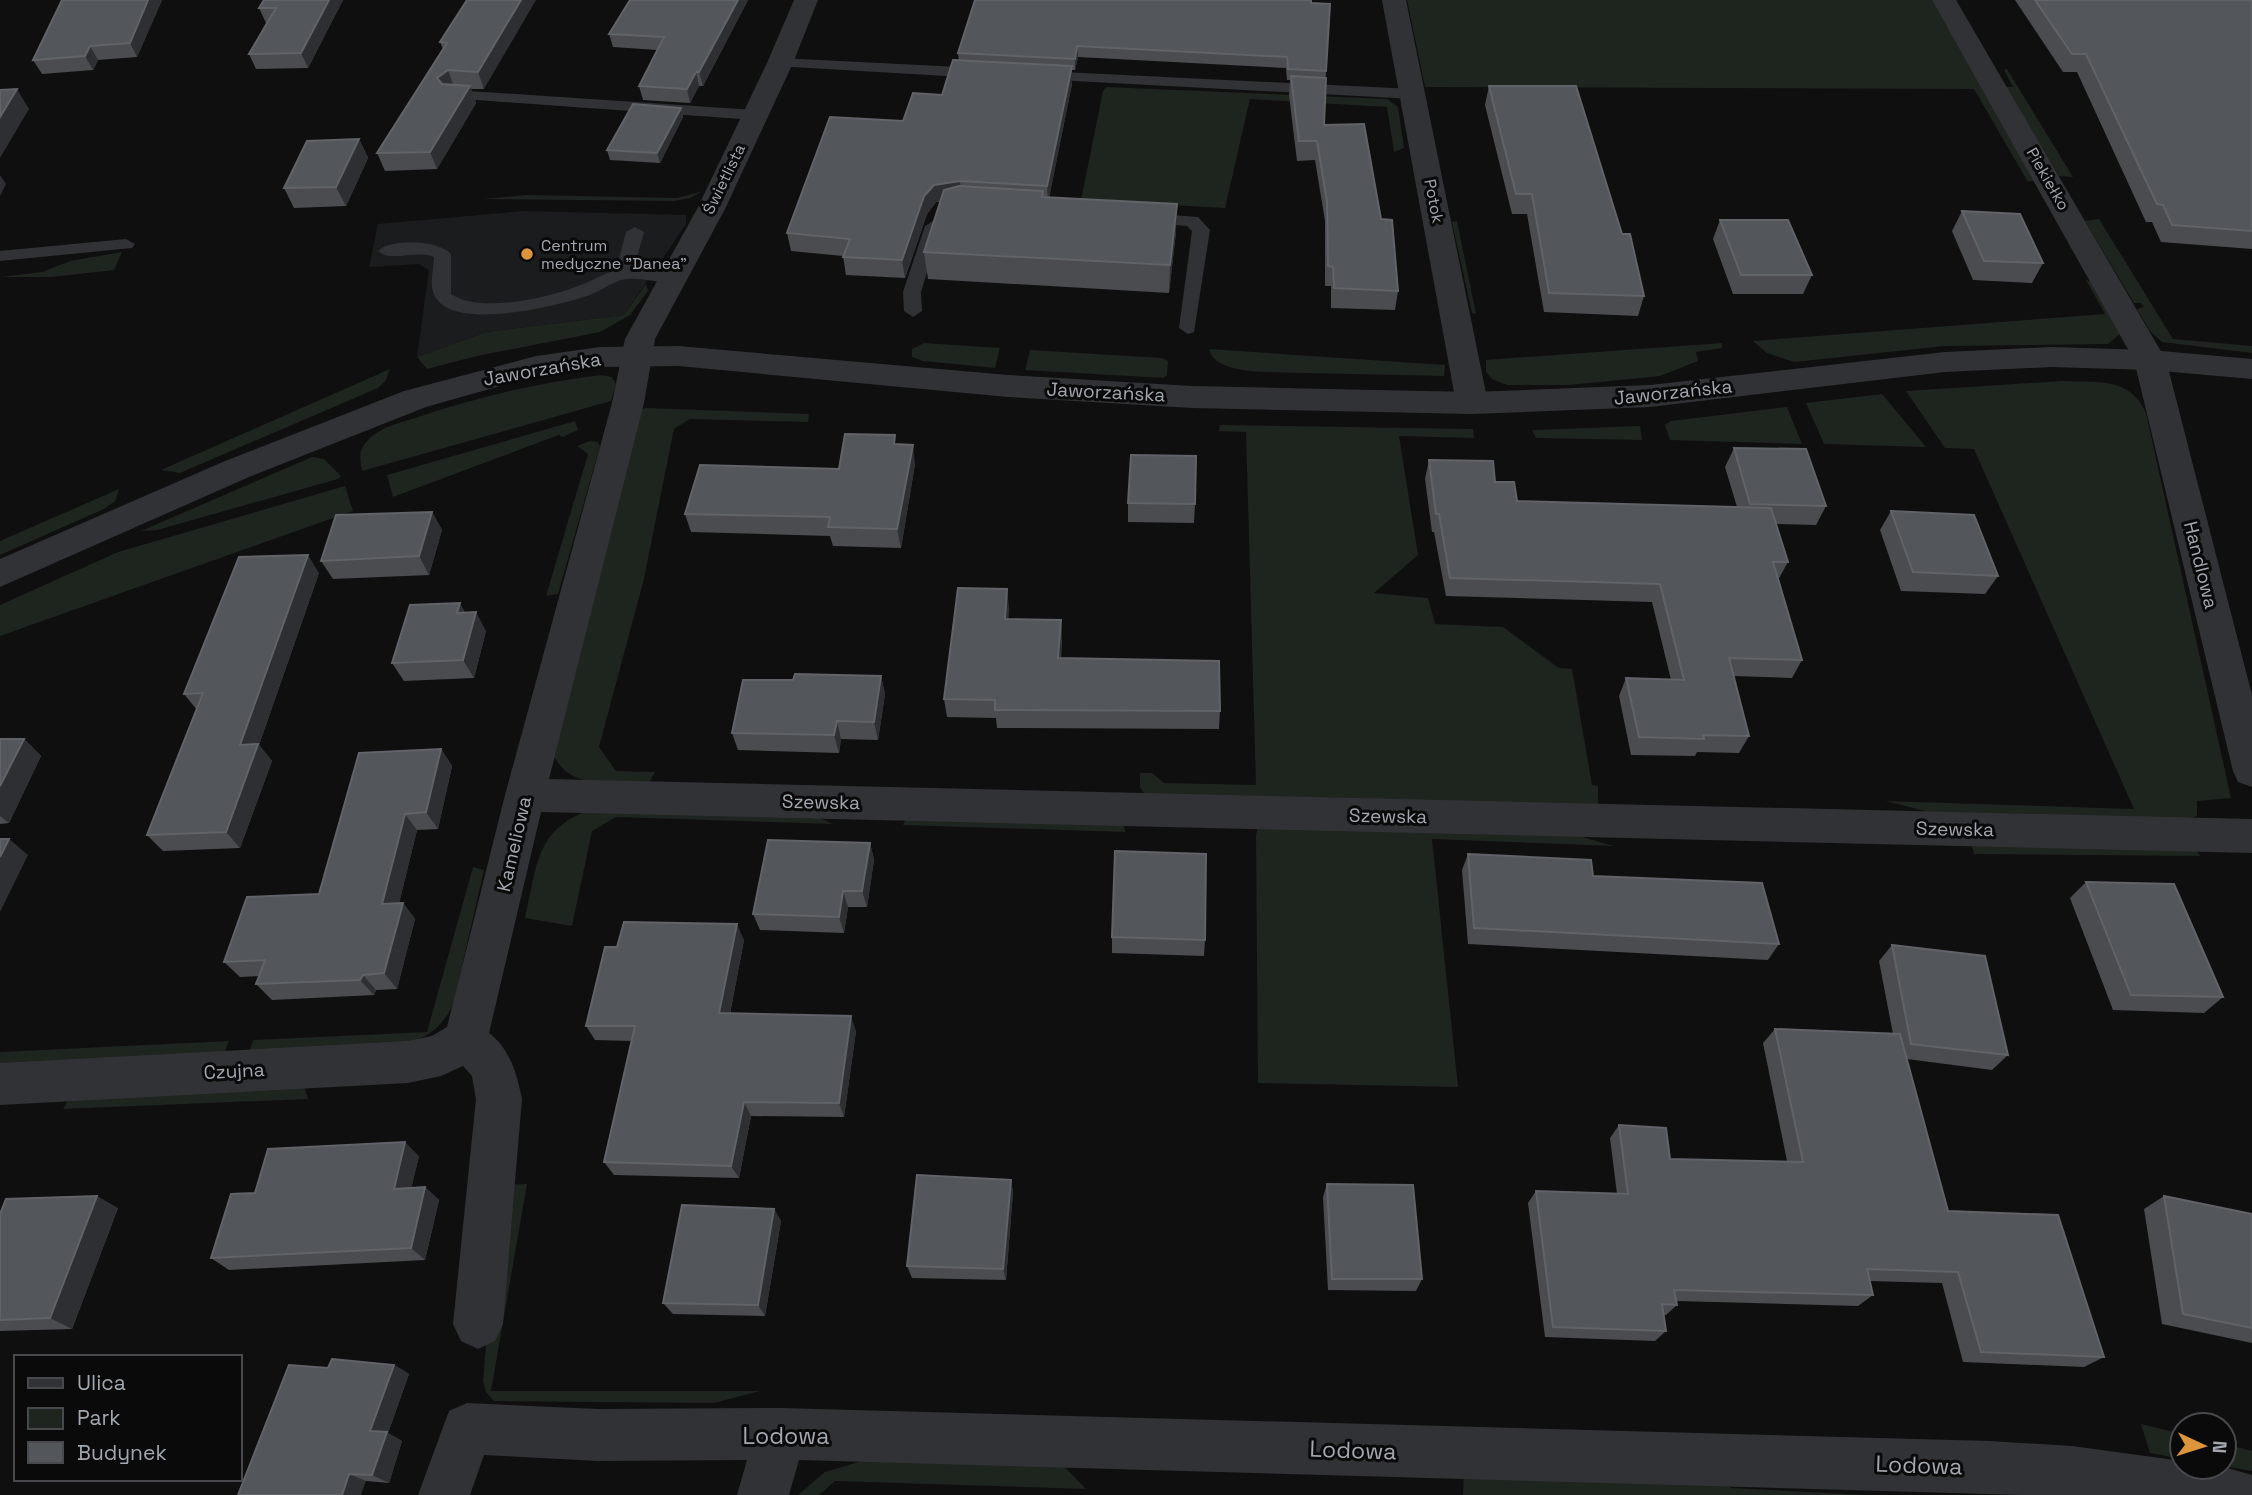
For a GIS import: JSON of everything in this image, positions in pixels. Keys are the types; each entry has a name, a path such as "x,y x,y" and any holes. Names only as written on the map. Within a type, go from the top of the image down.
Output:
{"street":[{"name":"Świetlista","path":"636,355 640,338 711,209 780,63 806,0"},
{"name":"Potok","path":"1394,0 1472,403"},
{"name":"Piekiełko","path":"1944,0 2150,360"},
{"name":"Jaworzańska","path":"0,574 237,469 415,399 536,366 571,360 636,355 678,356 1088,391 1192,397 1472,403 1650,396 1945,362 2051,357 2150,360 2252,369"},
{"name":"Kameliowa","path":"463,1041 471,1024 525,795 628,403 636,355"},
{"name":"Handlowa","path":"2150,360 2252,771"},
{"name":"Szewska","path":"525,795 2252,836"},
{"name":"Czujna","path":"0,1084 408,1062 442,1055 463,1041"},
{"path":"463,1041 482,1051 494,1073 499,1099 478,1325"},
{"name":"Lodowa","path":"444,1495 467,1429 611,1436 780,1434 1992,1481 2072,1472 2236,1495"},
{"path":"763,1495 780,1434"}],"lane":[{"path":"780,63 1001,74"},
{"path":"1028,75 1414,94"},
{"path":"454,95 755,115"},
{"path":"913,311 912,292 937,215 943,209"},
{"path":"1124,217 1192,221 1201,230 1188,328"},
{"path":"624,274 635,232"},
{"path":"0,256 126,244"},
{"path":"387,251 424,248 442,254 444,266 441,292 444,298 455,305 470,309 560,298 624,274 674,276"}],"shaded area":[{"path":"523,211 686,215 686,224 624,315 486,332 417,357 429,270 419,264 369,267 378,224"}],"green space":[{"path":"1407,0 1935,0 2039,179 2028,182 1974,89 1425,87"},
{"path":"2007,69 2073,177 2059,176 2005,87 2013,87 2004,70"},
{"path":"1106,87 1387,99 1398,107 1404,148 1394,152 1387,107 1250,99 1225,208 1081,200"},
{"path":"703,191 690,198 674,201 482,199 526,195 677,198"},
{"path":"2099,219 2173,339 2252,346 2252,353 2162,342 2150,331 2137,309 2144,307 2141,303 2134,303 2085,221"},
{"path":"1457,221 1476,314 1472,313 1452,222"},
{"path":"122,252 114,270 52,277 0,277 42,272 70,261"},
{"path":"2086,280 2092,282 2120,334 2108,344 1945,346 1794,362 1767,353 1753,341 2105,314"},
{"path":"646,284 648,291 630,315 600,332 477,356 427,369 417,357 486,332 624,315"},
{"path":"924,343 1000,348 995,368 923,361 912,357 912,349"},
{"path":"1722,343 1722,348 1696,352 1698,361 1660,376 1569,385 1507,385 1492,379 1486,372 1486,360"},
{"path":"1209,349 1445,365 1444,376 1249,371 1224,365 1212,356"},
{"path":"1030,350 1162,358 1168,361 1167,375 1163,378 1025,370"},
{"path":"390,369 386,380 378,388 180,473 161,470"},
{"path":"601,375 612,377 616,384 611,401 362,471 362,448 372,436 389,426 507,392"},
{"path":"2063,381 2101,382 2122,387 2139,401 2146,413 2231,798 2197,801 2197,816 2179,821 1953,818 1885,801 2134,809 1974,449 1945,448 1906,391"},
{"path":"1882,394 1926,447 1824,444 1806,403"},
{"path":"1787,407 1802,444 1670,440 1665,425 1671,421"},
{"path":"642,409 809,414 808,422 690,419 674,429 644,579 599,747 616,771 655,772 649,783 591,782 566,772 557,762 551,748"},
{"path":"575,421 578,430 563,437 559,435 393,497 387,475"},
{"path":"1220,425 1473,429 1474,438 1399,436 1418,555 1374,593 1428,598 1435,624 1503,627 1559,668 1572,669 1592,785 1598,786 1598,806 1145,795 1140,787 1140,773 1152,773 1164,783 1256,785 1246,432 1219,431"},
{"path":"1640,426 1642,440 1536,438 1532,430"},
{"path":"590,441 598,442 600,446 558,594 546,596 588,454 577,446"},
{"path":"312,457 324,459 341,476 157,530 141,531"},
{"path":"345,486 353,511 0,636 0,605 118,552"},
{"path":"119,489 115,501 104,509 0,555 0,541"},
{"path":"590,810 813,815 833,824 616,817 592,831 572,926 525,918 536,866 548,839 572,818"},
{"path":"908,815 1123,821 1125,832 903,825"},
{"path":"1258,824 1568,833 1614,846 1432,839 1458,1087 1258,1083"},
{"path":"1972,846 2194,847 2200,856 1974,854"},
{"path":"473,867 484,870 454,1001 447,1016 437,1027 409,1043 249,1053 253,1040 427,1032"},
{"path":"229,1041 223,1056 0,1066 0,1052"},
{"path":"304,1087 308,1099 63,1109 71,1096"},
{"path":"527,1184 491,1391 760,1391 714,1403 494,1401 486,1392 483,1381 500,1185"},
{"path":"2141,1424 2168,1431 2168,1456 2150,1453"},
{"path":"2238,1448 2252,1451 2252,1471 2238,1468"},
{"path":"862,1461 1061,1463 1086,1489 835,1481 819,1495 798,1495 825,1472"},
{"path":"1464,1470 1708,1476 1731,1488 1869,1495 1463,1495"}],"building":[{"path":"62,0 148,0 130,43 90,46 85,56 33,60"},
{"path":"264,0 329,0 301,53 249,54 276,8 259,8"},
{"path":"467,0 521,0 478,72 448,70 437,78 442,84 470,86 430,152 377,153 447,43 440,42"},
{"path":"630,0 738,0 687,89 639,86 664,37 609,34"},
{"path":"975,0 1311,0 1311,3 1330,4 1326,71 1288,69 1287,57 1077,46 1075,59 958,53"},
{"path":"2035,0 2252,0 2252,231 2172,225 2163,205 2157,204 2086,54 2072,54"},
{"path":"953,60 1072,66 1047,186 960,181 934,185 924,196 902,260 843,257 850,239 787,233 830,117 903,121 913,93 942,95"},
{"path":"1291,76 1326,78 1324,125 1364,124 1381,219 1392,220 1398,291 1334,288 1333,267 1328,266 1327,202 1317,141 1299,141"},
{"path":"1489,86 1576,86 1622,234 1630,234 1644,296 1549,293 1532,194 1516,194"},
{"path":"17,89 0,117 0,90"},
{"path":"633,104 681,108 657,153 607,150"},
{"path":"359,139 336,187 284,188 307,141"},
{"path":"959,186 1043,191 1042,197 1177,204 1170,265 924,252 944,190"},
{"path":"1962,211 2020,214 2043,263 1984,261"},
{"path":"1720,220 1788,220 1812,275 1741,275"},
{"path":"845,434 895,435 894,444 913,445 897,529 828,527 830,517 685,514 700,465 839,469"},
{"path":"1734,448 1806,449 1826,506 1750,504"},
{"path":"1131,455 1196,456 1195,504 1128,503"},
{"path":"1429,460 1493,461 1495,482 1514,482 1517,501 1771,508 1788,562 1773,562 1802,660 1729,658 1749,736 1703,735 1704,739 1639,737 1626,678 1684,680 1660,584 1450,578 1439,514 1436,514"},
{"path":"1891,511 1974,515 1998,576 1913,572"},
{"path":"432,512 419,556 321,561 336,515"},
{"path":"308,555 240,745 258,744 226,832 147,835 203,693 184,694 239,557"},
{"path":"958,588 1007,589 1005,619 1061,620 1058,658 1219,661 1220,711 995,710 995,700 944,699"},
{"path":"460,603 457,613 476,612 463,660 392,663 410,605"},
{"path":"795,674 881,676 874,722 837,721 834,735 732,733 743,680 793,680"},
{"path":"0,739 24,739 0,786"},
{"path":"441,749 426,812 405,814 382,904 403,903 384,973 363,975 360,980 256,984 265,960 224,962 247,897 319,894 359,753"},
{"path":"0,839 9,839 0,857"},
{"path":"768,840 870,843 862,891 843,891 839,917 753,914"},
{"path":"1115,851 1206,854 1205,940 1112,937"},
{"path":"1468,854 1591,860 1593,876 1762,883 1779,944 1474,928"},
{"path":"2086,882 2174,884 2223,997 2131,995"},
{"path":"624,922 737,924 719,1013 851,1016 839,1103 744,1102 731,1166 604,1162 635,1026 586,1026 605,947 617,947"},
{"path":"1892,945 1985,956 2008,1055 1911,1044"},
{"path":"1775,1029 1900,1034 1948,1211 2058,1215 2104,1357 1981,1352 1958,1272 1867,1269 1873,1295 1674,1290 1677,1305 1662,1304 1666,1331 1553,1327 1536,1191 1628,1194 1619,1125 1666,1128 1670,1159 1803,1162"},
{"path":"405,1142 394,1189 425,1187 411,1248 211,1258 231,1194 255,1193 268,1149"},
{"path":"917,1175 1011,1180 1003,1269 907,1266"},
{"path":"1327,1184 1413,1185 1422,1279 1332,1279"},
{"path":"97,1196 50,1318 0,1320 0,1214 6,1199"},
{"path":"2164,1196 2252,1214 2252,1328 2183,1314"},
{"path":"682,1205 774,1209 758,1305 663,1303"},
{"path":"332,1359 394,1365 370,1431 387,1432 372,1475 349,1474 342,1495 238,1495 289,1365 328,1368"}],"place":[{"name":"Centrum medyczne \"Danea\"","path":"527,254"}]}
